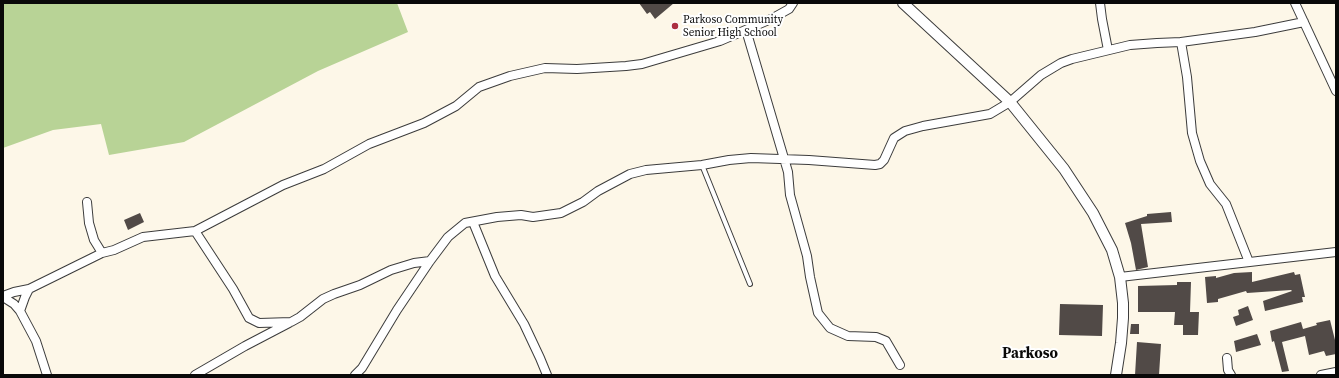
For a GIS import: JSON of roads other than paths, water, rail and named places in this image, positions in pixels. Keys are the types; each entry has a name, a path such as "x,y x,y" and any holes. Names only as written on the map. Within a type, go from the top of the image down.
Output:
{"street":[{"path":"3,297 14,292 29,289 102,253 114,250 143,238 195,231 283,185 324,169 369,144 424,123 456,106 479,87 510,76 545,68 577,69 642,64 720,41 771,20 790,9 793,3"},
{"path":"903,3 1010,102 1064,169 1093,213 1112,250 1120,277 1123,318 1116,375"},
{"path":"1100,3 1108,50"},
{"path":"1296,3 1336,91"},
{"path":"355,375 362,368 396,310 430,261 448,237 465,223 497,217 521,215 533,216 560,212 583,202 598,191 630,174 646,170 702,165 736,160 785,159 875,165 880,164 884,160 891,141 906,131 923,126 987,115 1010,102 1041,75 1061,63 1130,45 1181,42 1255,32 1304,22"},
{"path":"746,30 785,159 790,195 807,256 818,313 830,328 848,336 876,337 886,341 900,365"},
{"path":"1181,42 1187,77 1192,133 1200,161 1210,184 1226,204 1249,262"},
{"path":"87,202 89,223 94,240 102,253"},
{"path":"473,222 495,276 524,324 547,375"},
{"path":"195,231 233,289 249,318 260,323 291,322"},
{"path":"1120,277 1336,252"},
{"path":"195,375 245,346 300,317 334,294 360,285 391,270 414,263 430,261"},
{"path":"20,311 29,289"},
{"path":"3,297 14,304 20,311 36,341 47,375"},
{"path":"1227,358 1228,370 1231,375"},
{"path":"1321,375 1336,372"}],"lane":[{"path":"702,165 750,284"}],"place":[{"name":"Parkoso Community Senior High School","path":"675,26"}],"district":[{"name":"Parkoso","path":"1030,354"}]}
